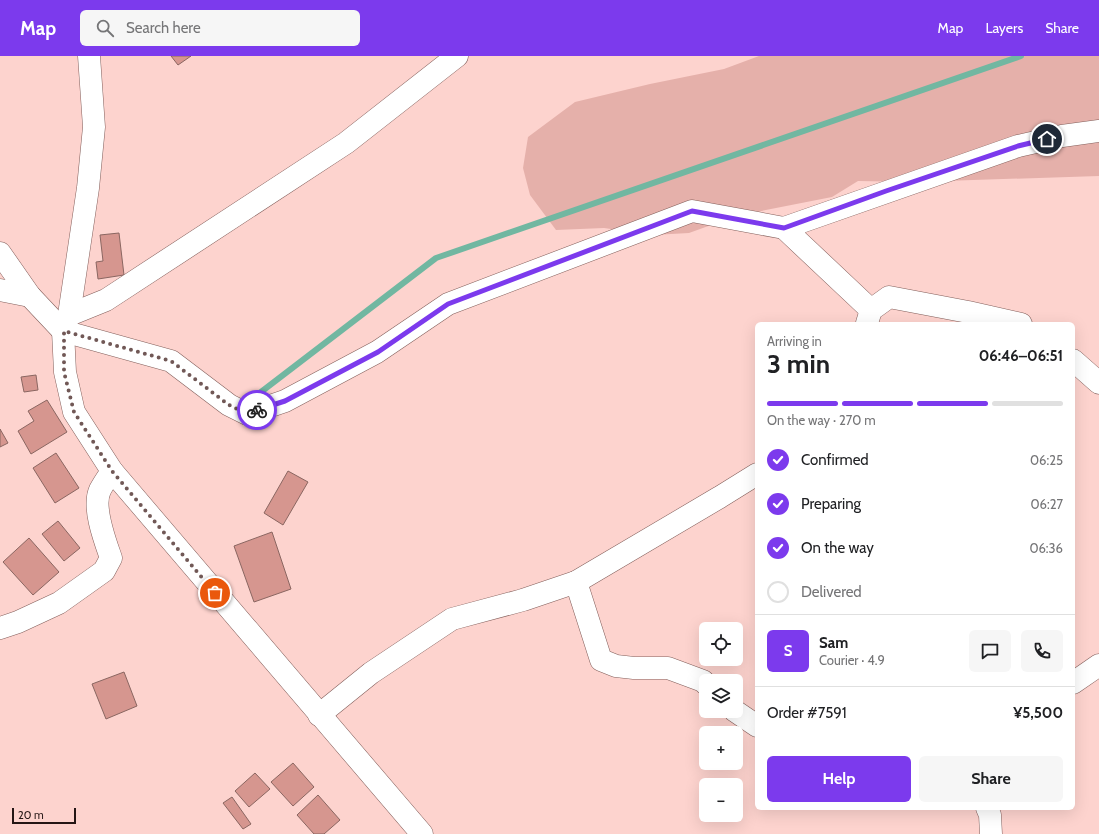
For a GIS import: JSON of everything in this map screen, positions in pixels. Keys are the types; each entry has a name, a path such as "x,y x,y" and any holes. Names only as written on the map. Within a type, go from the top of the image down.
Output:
{"street":[{"path":"89,56 94,126 88,188 66,323 64,372 74,412 112,471 422,834"},
{"path":"66,323 106,300 346,143 457,56"},
{"path":"0,253 30,296 66,323 171,361 229,405 247,414 285,401 378,352 448,304 692,211 784,228 1018,146 1062,136 1099,131"},
{"path":"784,228 869,317 889,297 1012,322"},
{"path":"0,290 30,296"},
{"path":"1075,362 1099,383"},
{"path":"0,628 18,622 59,603 104,571 111,558 97,509 99,491 112,471"},
{"path":"319,715 371,673 452,619 523,600 576,582 720,498 755,475"},
{"path":"576,582 601,660 616,666 634,668 668,668 699,680"},
{"path":"1075,682 1099,665"},
{"path":"743,716 755,725"},
{"path":"989,810 990,834"}],"shaded area":[{"path":"759,56 1099,56 1099,176 913,182 858,181 832,197 736,216 689,233 653,235 604,228 556,230 530,195 523,168 528,137 575,102 650,84 724,69"}],"building":[{"path":"171,56 191,56 178,65"},
{"path":"119,233 124,275 98,279 96,262 103,261 100,235"},
{"path":"36,375 38,390 24,392 21,377"},
{"path":"47,400 67,432 31,454 18,431 34,421 28,411"},
{"path":"0,429 8,443 0,447"},
{"path":"56,453 79,488 55,503 33,468"},
{"path":"288,471 308,482 283,525 264,513"},
{"path":"58,521 80,548 64,561 42,534"},
{"path":"272,532 291,589 254,602 234,546"},
{"path":"29,538 59,572 33,595 3,562"},
{"path":"124,672 137,706 106,719 92,684"},
{"path":"293,763 314,787 293,806 271,782"},
{"path":"255,773 270,789 249,807 235,791"},
{"path":"318,795 340,820 324,834 314,834 297,815"},
{"path":"232,797 251,824 243,829 223,803"}],"waterway":[{"path":"253,398 436,258 1021,56"}],"way so far":[{"path":"215,593 112,471 74,412 64,372 64,331 171,361 229,405 247,414 257,410"}],"route":[{"path":"257,410 285,401 378,352 448,304 692,211 784,228 1018,146 1047,139"}]}
